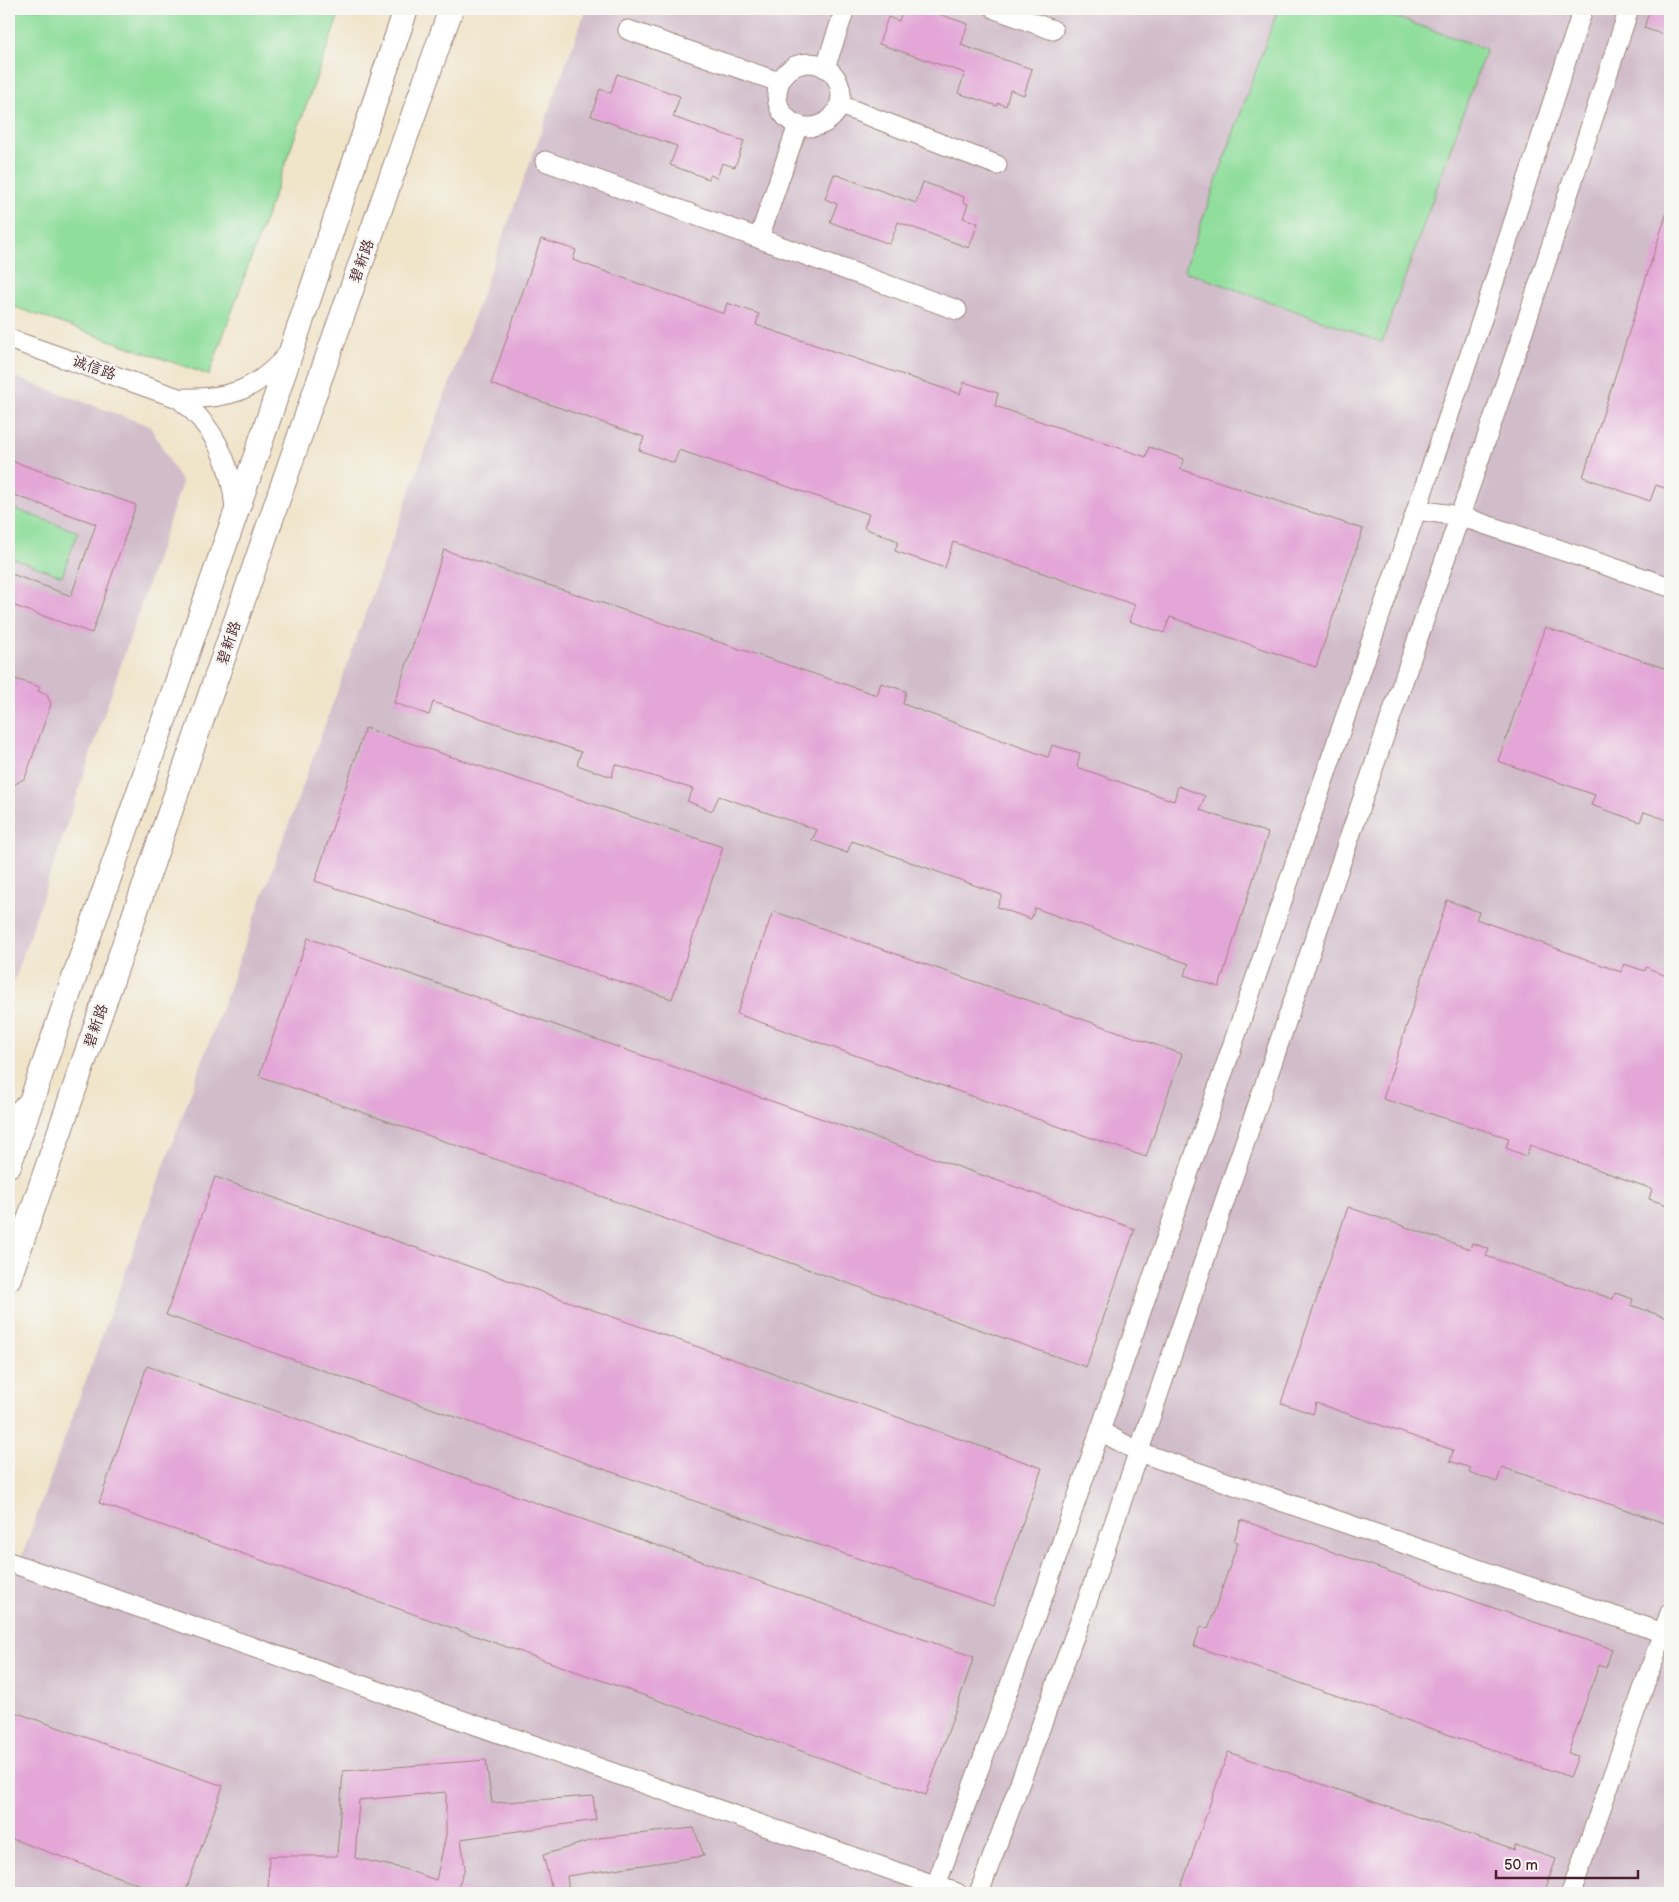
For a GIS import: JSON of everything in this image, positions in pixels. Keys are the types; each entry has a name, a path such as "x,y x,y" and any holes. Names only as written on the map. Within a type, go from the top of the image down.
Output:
{"main road":[{"path":"9,1165 235,515 406,9"},
{"name":"碧新路","path":"9,1278 308,412 451,9"}],"street":[{"path":"825,68 845,9"},
{"path":"995,9 1053,30"},
{"path":"934,1890 1046,1588 1482,319 1583,9"},
{"path":"979,1893 1087,1602 1139,1452 1523,332 1629,9"},
{"path":"628,30 780,82"},
{"path":"804,64 815,64 834,74 841,94 840,105 835,114 818,126 798,125 782,112 778,103 780,82 786,73 794,67 804,64"},
{"path":"840,105 997,165"},
{"path":"759,238 798,125"},
{"path":"546,161 957,310"},
{"name":"诚信路","path":"9,339 178,398 201,399 222,396 249,387 271,374 291,351"},
{"name":"诚信路","path":"178,398 196,412 212,432 225,458 233,485 235,515"},
{"path":"1417,510 1460,516 1670,587"},
{"path":"9,1119 32,1098"},
{"path":"1100,1431 1139,1452 1663,1633"},
{"path":"9,1562 934,1890 957,1893"},
{"path":"1571,1893 1670,1613"}],"shaded area":[{"path":"586,9 1670,9 1670,1893 9,1893 9,1591"},
{"path":"9,375 150,426 182,483 9,997"}],"green space":[{"path":"9,9 341,9 209,375 9,305"},
{"path":"1278,9 1372,9 1486,49 1382,342 1184,271"},
{"path":"9,507 78,532 62,576 9,557"}],"building":[{"path":"903,9 924,9 968,24 961,45 1032,69 1024,95 1010,90 1006,106 998,103 997,106 958,93 965,73 879,44 888,17 899,21"},
{"path":"1650,9 1670,9 1670,37 1644,28"},
{"path":"617,74 680,96 673,117 744,141 735,167 722,163 717,178 710,175 709,179 670,165 677,146 591,116 600,89 611,93"},
{"path":"834,174 916,203 923,182 964,197 963,202 968,204 963,218 978,223 969,248 898,222 890,244 830,222 837,204 825,199"},
{"path":"1667,212 1670,212 1670,490 1656,485 1650,501 1583,477"},
{"path":"541,239 576,250 573,260 724,314 727,303 759,314 756,325 960,394 964,382 998,393 995,406 1146,457 1149,447 1184,459 1180,469 1363,529 1316,667 1170,617 1164,633 1129,621 1135,605 953,542 945,568 895,551 898,541 864,528 869,514 679,450 674,463 639,450 644,437 491,384"},
{"path":"9,460 136,505 92,633 9,604 9,573 71,596 96,524 9,493"},
{"path":"444,550 877,695 881,683 906,691 903,704 1048,757 1052,745 1080,753 1077,767 1174,801 1178,786 1205,796 1200,810 1268,833 1219,987 1184,975 1189,964 1035,908 1031,919 997,907 1002,895 852,841 847,853 812,840 817,830 719,796 712,811 687,801 693,789 615,764 612,777 577,765 581,752 433,702 429,715 394,703"},
{"path":"1545,627 1670,670 1670,821 1644,812 1640,822 1591,805 1595,795 1498,761"},
{"path":"9,677 40,687 38,691 47,695 51,704 25,778 9,788"},
{"path":"365,728 723,847 672,999 315,881"},
{"path":"1447,900 1479,912 1476,919 1621,972 1624,964 1645,971 1646,967 1668,977 1665,987 1670,989 1670,1206 1649,1199 1652,1189 1530,1145 1526,1156 1506,1148 1509,1138 1383,1099"},
{"path":"773,911 1182,1054 1146,1157 737,1014"},
{"path":"308,938 1135,1229 1086,1367 259,1076"},
{"path":"215,1177 1042,1468 993,1606 166,1315"},
{"path":"1348,1207 1470,1249 1472,1243 1489,1249 1486,1256 1613,1299 1615,1293 1633,1299 1631,1305 1670,1319 1670,1525 1502,1467 1497,1482 1469,1472 1470,1468 1450,1461 1453,1450 1316,1403 1313,1414 1281,1403"},
{"path":"147,1366 974,1657 926,1795 99,1503"},
{"path":"1241,1520 1612,1649 1606,1668 1599,1665 1568,1753 1578,1756 1570,1777 1194,1646 1201,1626 1208,1629 1238,1542 1234,1541"},
{"path":"9,1710 223,1786 185,1893 163,1893 9,1838"},
{"path":"1228,1752 1514,1850 1515,1845 1556,1859 1544,1893 1179,1893"},
{"path":"486,1760 492,1803 593,1796 596,1820 461,1839 465,1868 458,1887 468,1890 468,1893 268,1893 269,1856 337,1856 343,1771","holes":["446,1792 446,1835 436,1880 401,1868 355,1858 359,1800"]},
{"path":"694,1828 704,1856 567,1876 569,1893 553,1893 543,1855 599,1838"}]}
